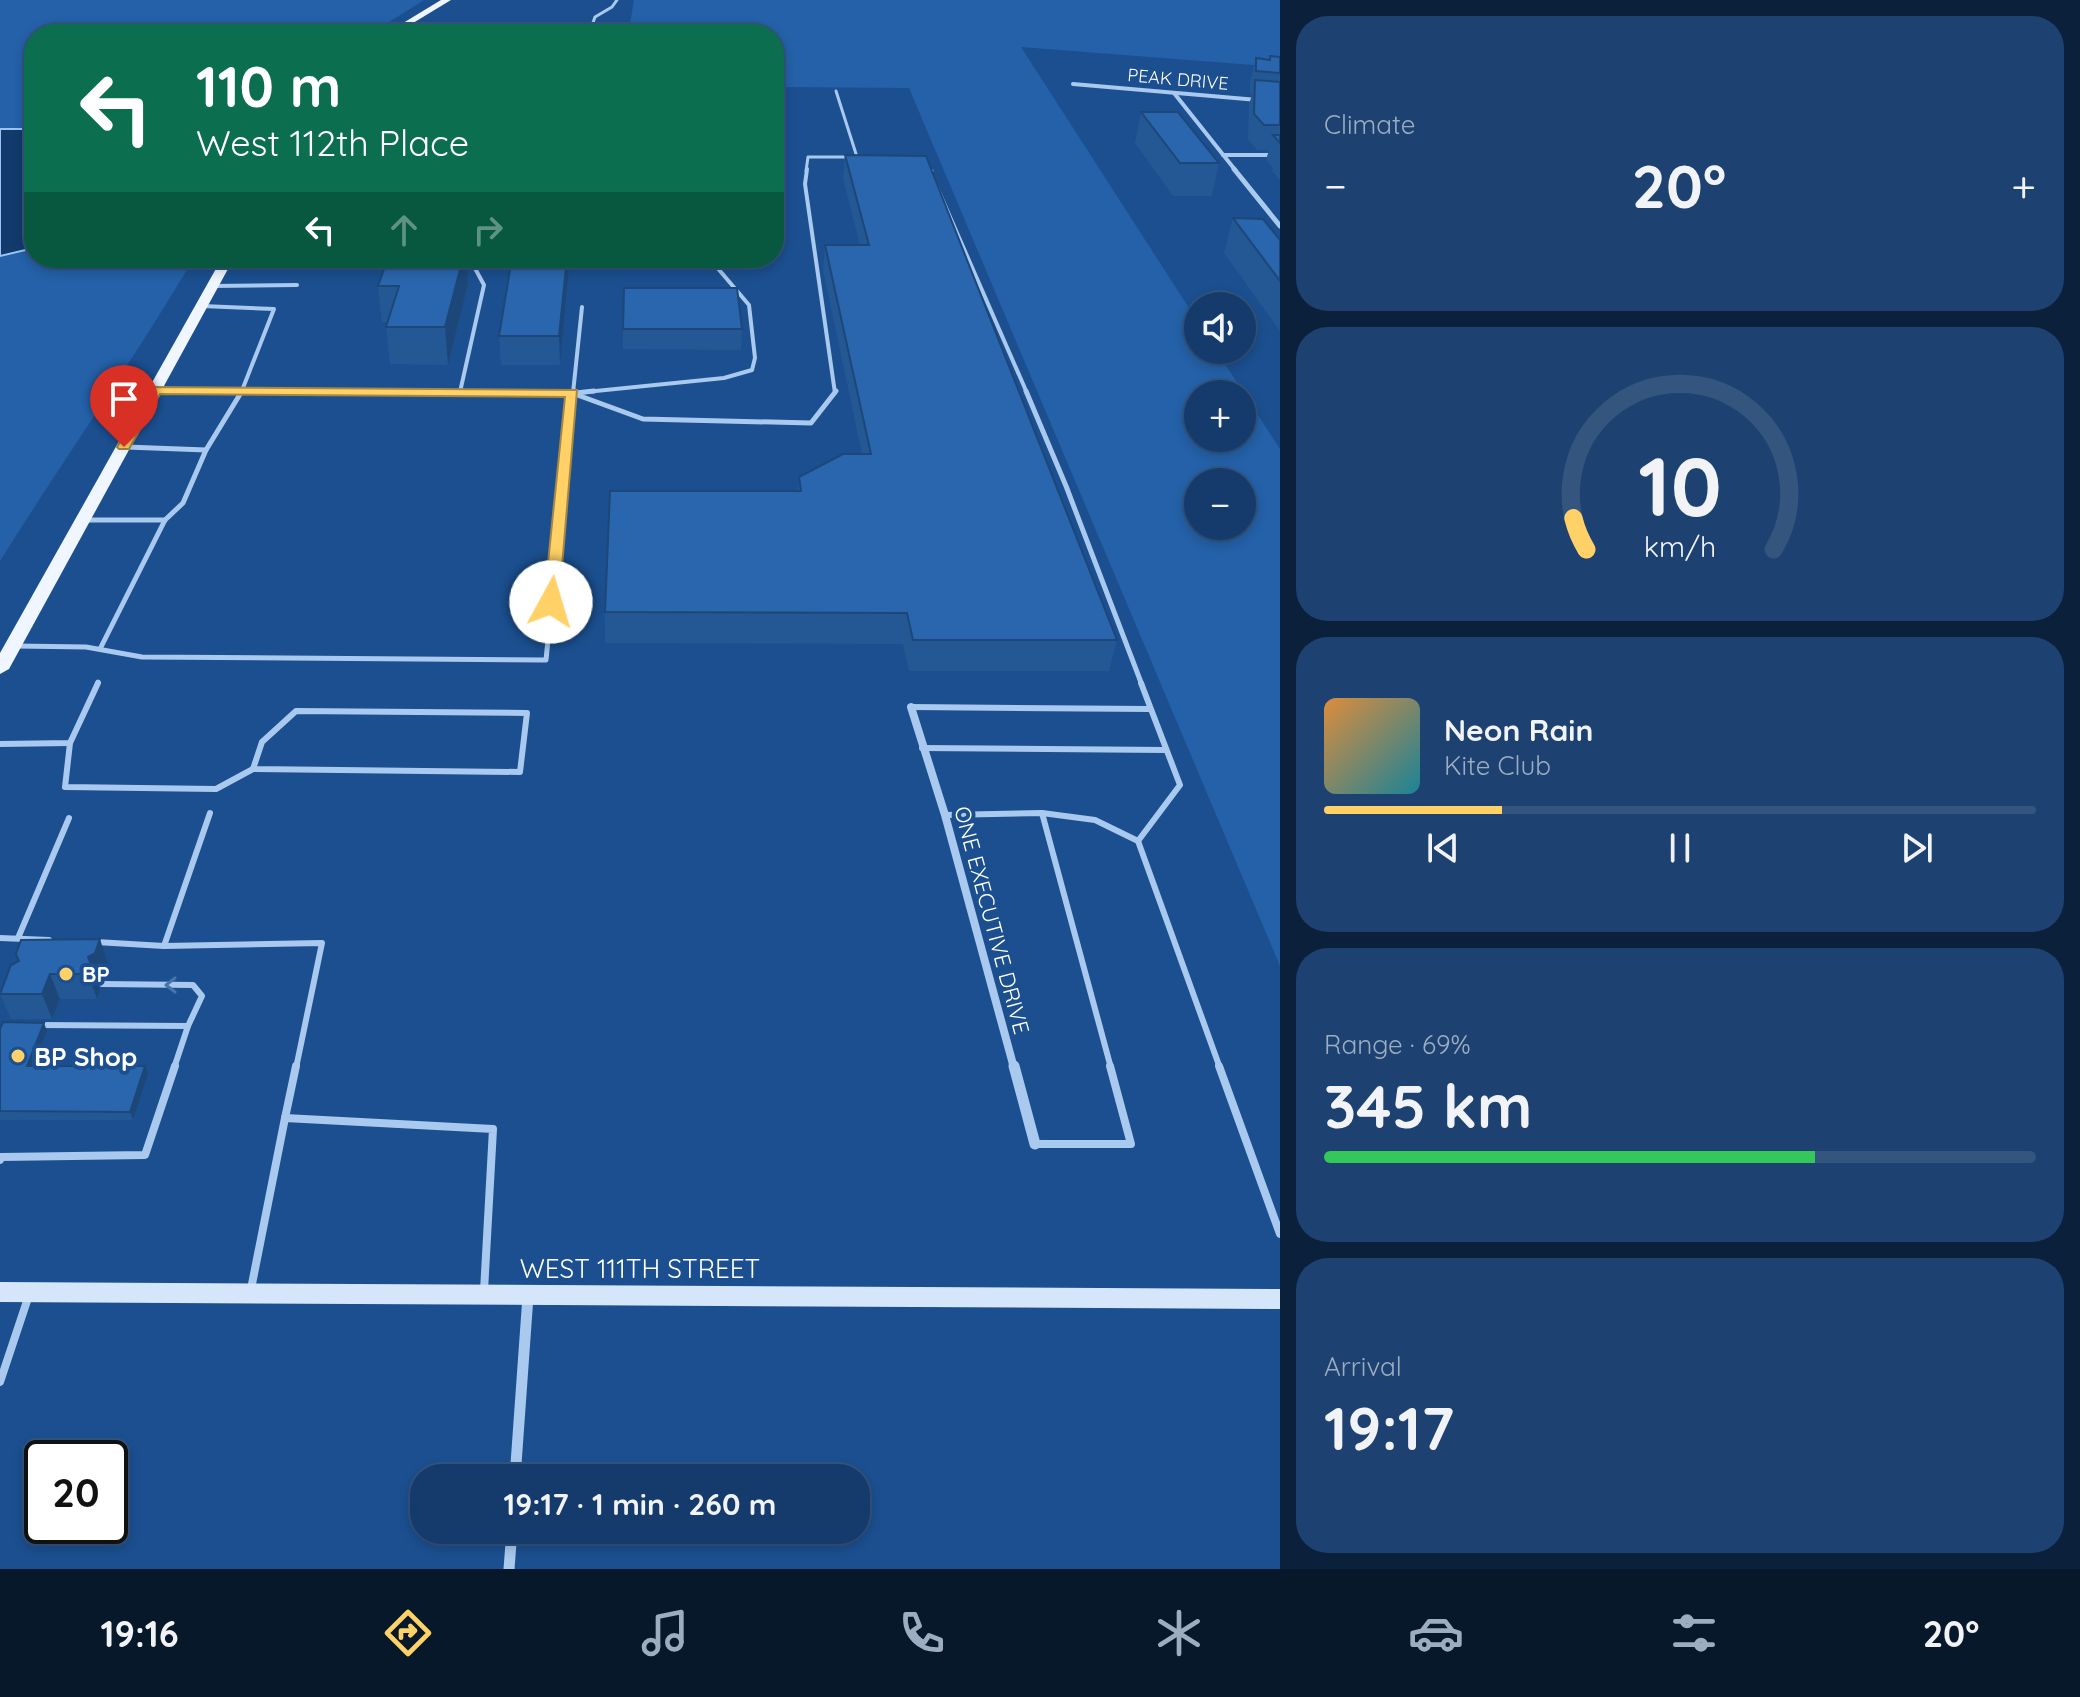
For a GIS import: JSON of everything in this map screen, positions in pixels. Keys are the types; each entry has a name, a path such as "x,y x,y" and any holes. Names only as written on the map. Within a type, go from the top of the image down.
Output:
{"main road":[{"path":"406,24 447,0"},
{"path":"0,669 223,268"},
{"name":"WEST 111TH STREET","path":"0,1292 1280,1299"}],"street":[{"name":"PEAK DRIVE","path":"1073,84 1280,102"},
{"path":"1174,93 1280,226"},
{"path":"1223,155 1280,155"},
{"path":"156,390 572,393"},
{"name":"ONE EXECUTIVE DRIVE","path":"911,707 945,815 1035,1144"},
{"path":"516,1464 528,1296"},
{"path":"509,1569 511,1544"}],"lane":[{"path":"593,24 595,17 612,7 617,0"},
{"path":"836,91 857,157"},
{"path":"572,393 643,419 811,423 836,392 805,184 808,157 869,157"},
{"path":"919,165 932,170 1066,486 1180,785 1138,841"},
{"path":"460,392 484,285 475,268"},
{"path":"572,393 724,378 752,370 755,358 749,305 718,268"},
{"path":"213,286 297,285"},
{"path":"100,649 165,520 183,503 206,450 242,391 274,309 202,306"},
{"path":"13,646 100,649 142,657 546,660 582,307"},
{"path":"124,447 206,450"},
{"path":"83,520 165,520"},
{"path":"98,682 70,743 65,787 216,789 253,769 520,772 527,713 296,711 262,742 253,769"},
{"path":"911,707 1149,709"},
{"path":"0,744 70,743"},
{"path":"922,748 1166,750"},
{"path":"164,946 210,813"},
{"path":"945,815 1042,813 1095,820 1138,841 1280,1234"},
{"path":"1035,1144 1131,1144 1042,813"},
{"path":"18,938 69,818"},
{"path":"0,938 62,941"},
{"path":"91,942 164,946 322,943 250,1293"},
{"path":"0,1158 145,1155 188,1026 202,996 193,985 102,984"},
{"path":"31,1025 188,1026"},
{"path":"285,1118 493,1129 484,1295"},
{"path":"0,1382 30,1292"}],"shaded area":[{"path":"0,0 424,0 386,24 24,24 24,129 0,129"},
{"path":"634,0 1280,0 1280,67 1021,47 1184,300 1184,364 1225,364 1235,380 1184,380 1184,452 1256,452 1256,412 1280,449 1280,966 909,88 784,87 784,24 630,24"},
{"path":"0,129 24,129 24,250 0,256"},
{"path":"24,250 24,268 188,268 0,561 0,256"}],"building":[{"path":"1270,56 1280,57 1280,73 1256,71 1256,58 1270,60"},
{"path":"1255,80 1280,82 1280,125 1264,125 1254,114"},
{"path":"1141,112 1178,112 1219,163 1180,163"},
{"path":"845,155 926,156 1117,640 913,640 907,613 605,612 610,491 801,491 799,477 843,454 871,454 825,245 869,245"},
{"path":"1233,218 1263,219 1280,240 1280,281"},
{"path":"384,268 460,268 445,327 386,327 399,286 378,286"},
{"path":"510,268 566,268 559,336 499,336"},
{"path":"624,288 737,288 742,329 623,329"},
{"path":"100,939 95,953 88,957 91,965 88,974 50,974 42,994 0,994 11,965 19,961 16,954 21,940"},
{"path":"3,1022 44,1023 27,1066 145,1066 130,1112 0,1111 0,1029"}],"place":[{"name":"BP","path":"66,974"},
{"name":"BP Shop","path":"18,1056"}],"route":[{"path":"124,447 156,390 572,393 551,602"}]}
